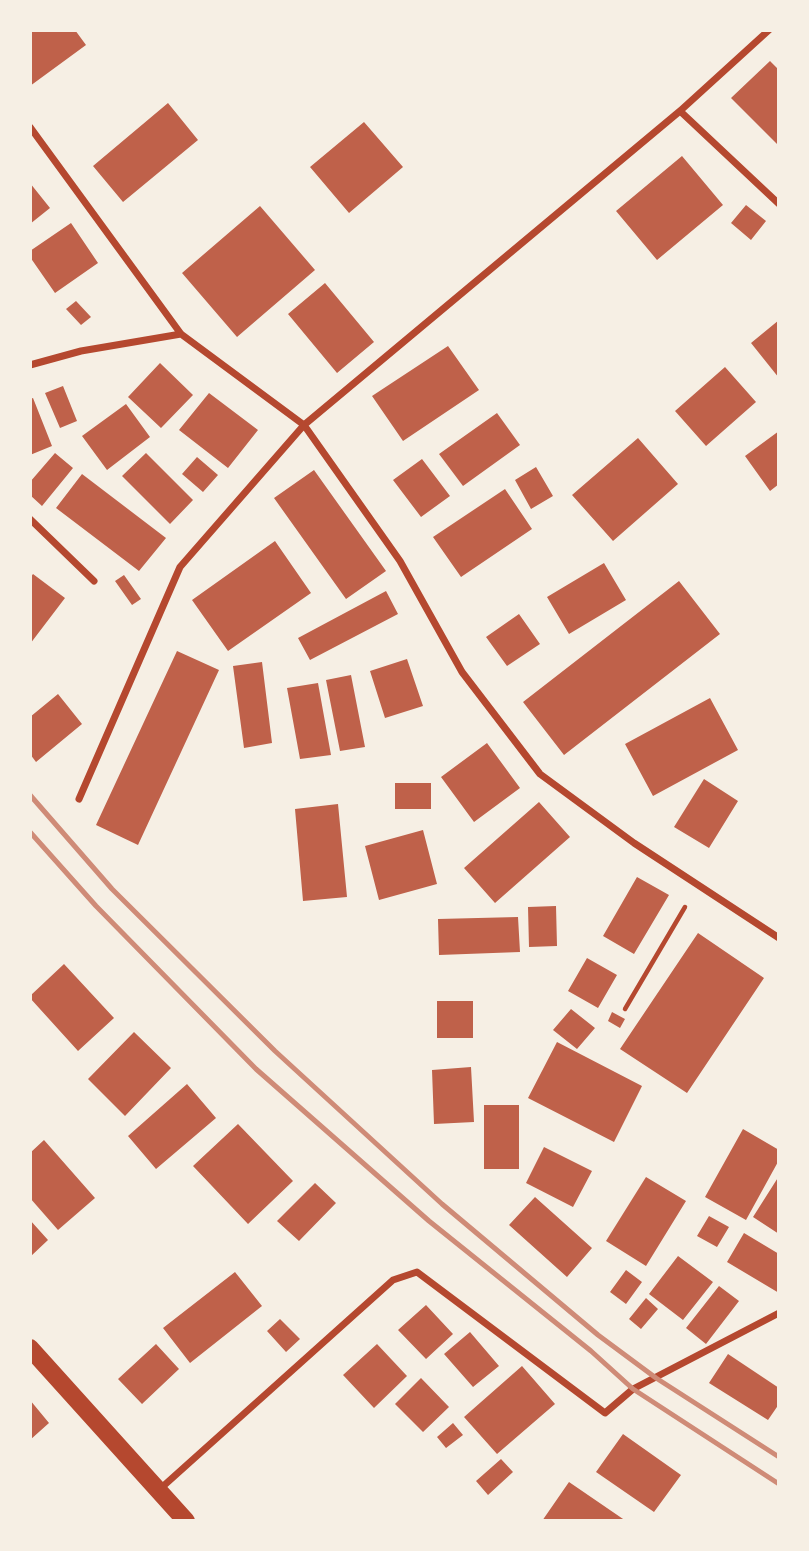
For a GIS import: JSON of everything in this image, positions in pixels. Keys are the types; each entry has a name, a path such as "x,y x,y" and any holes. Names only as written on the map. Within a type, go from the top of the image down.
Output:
{"main road":[{"path":"30,1348 186,1521"}],"street":[{"path":"79,799 180,567 304,425 680,110 769,30"},
{"path":"680,110 779,204"},
{"path":"30,127 181,334 304,425 400,561 462,672 540,774 634,843 779,938"},
{"path":"30,365 81,351 181,334"},
{"path":"30,519 94,581"},
{"path":"159,1490 393,1280 417,1272 605,1413 633,1389 779,1313"}],"path":[{"path":"625,1009 698,885"}],"building":[{"path":"30,30 75,30 86,45 30,86"},
{"path":"770,61 779,70 779,146 731,98"},
{"path":"168,103 198,140 123,202 93,166"},
{"path":"364,122 403,167 349,213 310,167"},
{"path":"682,156 723,205 657,260 616,211"},
{"path":"30,183 50,208 30,224"},
{"path":"746,205 766,221 751,240 731,223"},
{"path":"260,206 315,270 237,337 182,273"},
{"path":"71,223 98,263 55,293 30,257 30,251"},
{"path":"325,283 374,342 337,373 288,314"},
{"path":"76,301 91,317 81,325 66,309"},
{"path":"779,320 779,378 751,343"},
{"path":"448,346 479,390 403,441 372,396"},
{"path":"160,363 193,395 161,428 128,397"},
{"path":"725,367 756,402 706,446 675,411"},
{"path":"63,386 77,421 60,428 45,393"},
{"path":"209,393 258,430 228,468 179,430"},
{"path":"33,398 52,446 30,455 30,399"},
{"path":"126,404 150,437 107,470 82,436"},
{"path":"497,413 520,445 463,486 439,454"},
{"path":"779,431 779,484 770,491 745,456"},
{"path":"638,438 678,484 613,541 572,495"},
{"path":"55,453 73,468 42,506 30,495 30,482"},
{"path":"146,453 193,500 170,524 122,476"},
{"path":"197,457 218,475 203,492 182,474"},
{"path":"422,459 450,496 421,517 393,480"},
{"path":"536,467 553,496 531,509 515,480"},
{"path":"314,470 386,571 346,599 274,498"},
{"path":"82,474 166,538 139,571 56,508"},
{"path":"505,489 532,529 461,577 433,537"},
{"path":"275,541 311,593 228,651 192,600"},
{"path":"604,563 626,600 569,634 547,597"},
{"path":"33,574 65,598 30,644 30,578"},
{"path":"124,575 141,599 132,605 115,581"},
{"path":"679,581 720,634 564,755 523,702"},
{"path":"386,591 398,614 310,660 298,638"},
{"path":"519,614 540,644 507,666 486,637"},
{"path":"177,651 219,670 138,845 96,825"},
{"path":"407,659 423,706 385,718 370,671"},
{"path":"262,662 272,743 244,748 233,666"},
{"path":"351,675 365,747 340,751 326,680"},
{"path":"318,683 331,755 300,759 287,688"},
{"path":"58,694 82,724 36,762 30,754 30,717"},
{"path":"710,698 738,750 653,796 625,744"},
{"path":"487,743 520,788 474,822 441,777"},
{"path":"704,779 738,801 709,848 674,827"},
{"path":"395,783 431,783 431,809 395,809"},
{"path":"539,802 570,837 495,903 464,868"},
{"path":"338,804 347,897 303,901 295,809"},
{"path":"423,830 437,884 379,900 365,846"},
{"path":"637,877 669,895 634,954 603,936"},
{"path":"556,906 557,946 529,947 528,907"},
{"path":"518,917 520,952 439,955 438,919"},
{"path":"698,933 764,978 687,1093 620,1049"},
{"path":"587,958 617,975 598,1008 568,991"},
{"path":"64,964 114,1018 78,1051 30,998"},
{"path":"437,1001 473,1001 473,1038 437,1038"},
{"path":"571,1009 595,1028 577,1049 553,1030"},
{"path":"612,1012 625,1019 620,1028 608,1021"},
{"path":"134,1032 171,1068 125,1116 88,1079"},
{"path":"557,1042 642,1086 614,1142 528,1098"},
{"path":"471,1067 474,1122 434,1124 432,1070"},
{"path":"187,1084 216,1118 156,1169 128,1136"},
{"path":"484,1105 519,1105 519,1169 484,1169"},
{"path":"238,1124 293,1181 248,1224 193,1166"},
{"path":"743,1129 779,1150 779,1160 746,1220 705,1197"},
{"path":"44,1140 95,1198 58,1230 30,1198 30,1153"},
{"path":"544,1147 592,1171 573,1207 526,1183"},
{"path":"779,1176 779,1234 753,1217"},
{"path":"646,1177 686,1201 646,1266 606,1241"},
{"path":"315,1183 336,1203 299,1241 277,1221"},
{"path":"535,1197 592,1248 567,1277 509,1225"},
{"path":"709,1216 729,1227 717,1247 697,1236"},
{"path":"30,1220 48,1240 30,1257"},
{"path":"744,1233 779,1254 779,1293 727,1262"},
{"path":"678,1256 713,1282 683,1320 649,1294"},
{"path":"626,1270 642,1282 626,1304 610,1292"},
{"path":"235,1272 262,1306 190,1363 163,1328"},
{"path":"719,1286 739,1301 706,1344 686,1328"},
{"path":"646,1298 658,1309 641,1329 629,1319"},
{"path":"426,1305 453,1334 426,1359 398,1330"},
{"path":"280,1319 300,1339 286,1352 267,1331"},
{"path":"470,1332 499,1366 473,1387 444,1354"},
{"path":"156,1344 179,1369 142,1404 118,1379"},
{"path":"377,1344 407,1376 374,1408 343,1375"},
{"path":"728,1354 779,1388 779,1404 768,1420 709,1383"},
{"path":"522,1366 555,1404 497,1454 464,1417"},
{"path":"421,1378 449,1407 423,1432 395,1404"},
{"path":"30,1400 49,1423 30,1440"},
{"path":"453,1423 463,1435 446,1448 437,1437"},
{"path":"623,1434 681,1475 654,1512 596,1472"},
{"path":"501,1459 513,1472 488,1495 476,1481"},
{"path":"569,1482 626,1521 542,1521"}],"railway":[{"path":"30,795 112,889 275,1051 442,1204 598,1335 656,1378 779,1457"},
{"path":"30,832 96,906 256,1069 429,1221 591,1351 633,1389 779,1484"}]}
